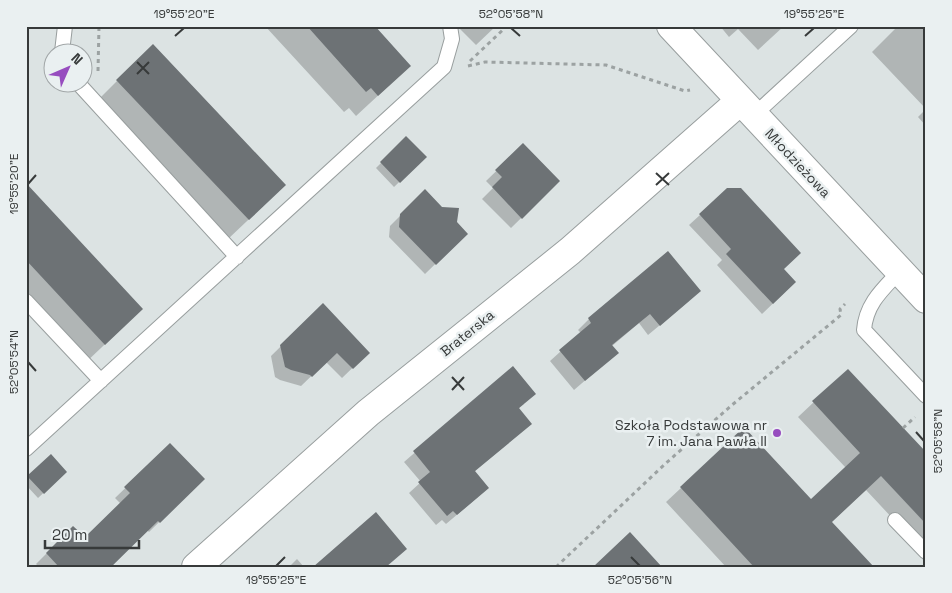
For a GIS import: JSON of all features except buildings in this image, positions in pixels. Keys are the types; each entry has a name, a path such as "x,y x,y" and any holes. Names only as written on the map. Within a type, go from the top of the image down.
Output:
{"street":[{"name":"Młodzieżowa","path":"671,26 926,299"},
{"name":"Braterska","path":"196,567 368,413 747,108"}],"lane":[{"path":"63,42 65,26"},
{"path":"26,449 444,67 452,39 450,26"},
{"path":"747,108 850,26"},
{"path":"86,92 237,257"},
{"path":"899,272 878,295 865,315 864,330 926,396"},
{"path":"26,301 101,381"},
{"path":"895,520 926,552"}],"path":[{"path":"92,82 97,80 99,26"},
{"path":"507,26 465,66 485,62 606,65 685,90 694,90"},
{"path":"556,567 665,464 841,315 840,309 846,302"},
{"path":"903,428 920,412"}],"place":[{"name":"Szkoła Podstawowa nr 7 im. Jana Pawła II","path":"777,433"}]}
